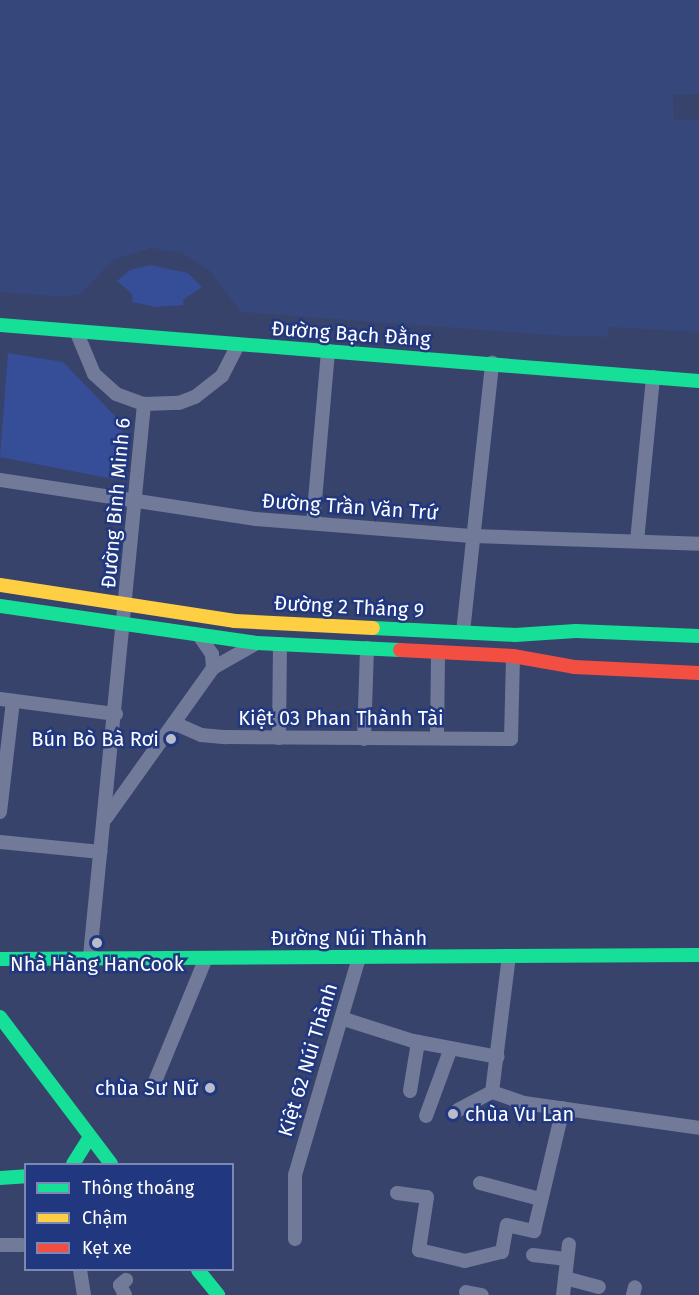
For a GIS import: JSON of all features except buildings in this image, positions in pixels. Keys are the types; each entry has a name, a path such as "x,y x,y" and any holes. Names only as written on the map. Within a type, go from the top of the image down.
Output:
{"main road":[{"name":"Đường Bạch Đằng","path":"0,325 77,333 492,363 699,381"},
{"name":"Đường 2 Tháng 9","path":"0,585 235,621 515,635 576,631 699,636"},
{"name":"Đường 2 Tháng 9","path":"0,606 257,643 513,656 574,667 699,673"},
{"path":"515,635 574,649 699,660"},
{"path":"513,656 574,649 699,649"},
{"name":"Đường Núi Thành","path":"0,959 90,956 206,958 699,956"},
{"path":"0,1017 110,1163"},
{"path":"74,1163 90,1137"},
{"path":"0,1178 24,1176"},
{"path":"200,1271 218,1295"}],"street":[{"name":"Đường Bình Minh 6","path":"77,333 94,374 116,393 144,404 170,404 195,397 222,376 238,345"},
{"path":"313,523 328,351"},
{"path":"463,632 492,363"},
{"path":"637,541 653,377"},
{"name":"Đường Bình Minh 6","path":"90,956 126,625 144,404"},
{"name":"Đường Trần Văn Trứ","path":"0,480 136,503 313,523 474,536 699,544"},
{"path":"199,635 212,654 213,668"},
{"path":"105,820 213,668 257,643"},
{"path":"279,738 280,644"},
{"name":"Đường 2 Tháng 9","path":"364,739 367,648"},
{"path":"437,738 438,652"},
{"name":"Kiệt 03 Phan Thành Tài","path":"174,723 201,735 279,738 511,739 513,656"},
{"path":"0,812 7,700 116,714"},
{"path":"0,842 101,852"},
{"path":"492,1092 509,956"},
{"path":"154,1084 206,958"},
{"name":"Kiệt 62 Núi Thành","path":"295,1239 295,1175 344,1019 359,958"},
{"path":"344,1019 418,1042 498,1057"},
{"path":"410,1091 418,1042"},
{"path":"426,1116 451,1048"},
{"path":"458,1110 492,1092 524,1103 699,1128"},
{"path":"397,1193 427,1197 419,1250 465,1261 502,1252 507,1225 534,1231 563,1108"},
{"path":"480,1183 540,1199"},
{"path":"563,1295 569,1244"},
{"path":"0,1245 22,1245"},
{"path":"533,1255 567,1259"},
{"path":"80,1271 84,1295"},
{"path":"565,1278 599,1287"},
{"path":"125,1295 120,1285 126,1280"},
{"path":"466,1292 482,1295"}],"shaded area":[{"path":"0,0 699,0 699,94 673,95 674,120 699,119 699,332 609,327 607,337 563,336 241,312 210,271 182,253 151,248 113,260 81,294 66,297 0,292"},
{"path":"150,265 188,273 202,287 183,300 184,305 156,307 132,302 133,295 117,281 130,270"},
{"path":"8,353 63,362 116,417 123,433 119,474 113,479 0,457"}],"traffic: fast":[{"path":"0,325 699,381"},
{"path":"0,606 257,643 400,650"},
{"path":"373,628 515,635 576,631 699,636"},
{"path":"0,959 699,955"},
{"path":"0,1017 110,1163"},
{"path":"74,1163 90,1137"},
{"path":"0,1178 24,1176"},
{"path":"199,1271 218,1295"}],"traffic: slow":[{"path":"0,585 235,621 373,628"}],"traffic: jam":[{"path":"400,650 513,656 574,667 699,673"}],"place":[{"name":"Bún Bò Bà Rơi","path":"171,739"},
{"name":"Nhà Hàng HanCook","path":"97,943"},
{"name":"chùa Sư Nữ","path":"210,1088"},
{"name":"chùa Vu Lan","path":"453,1114"}]}
